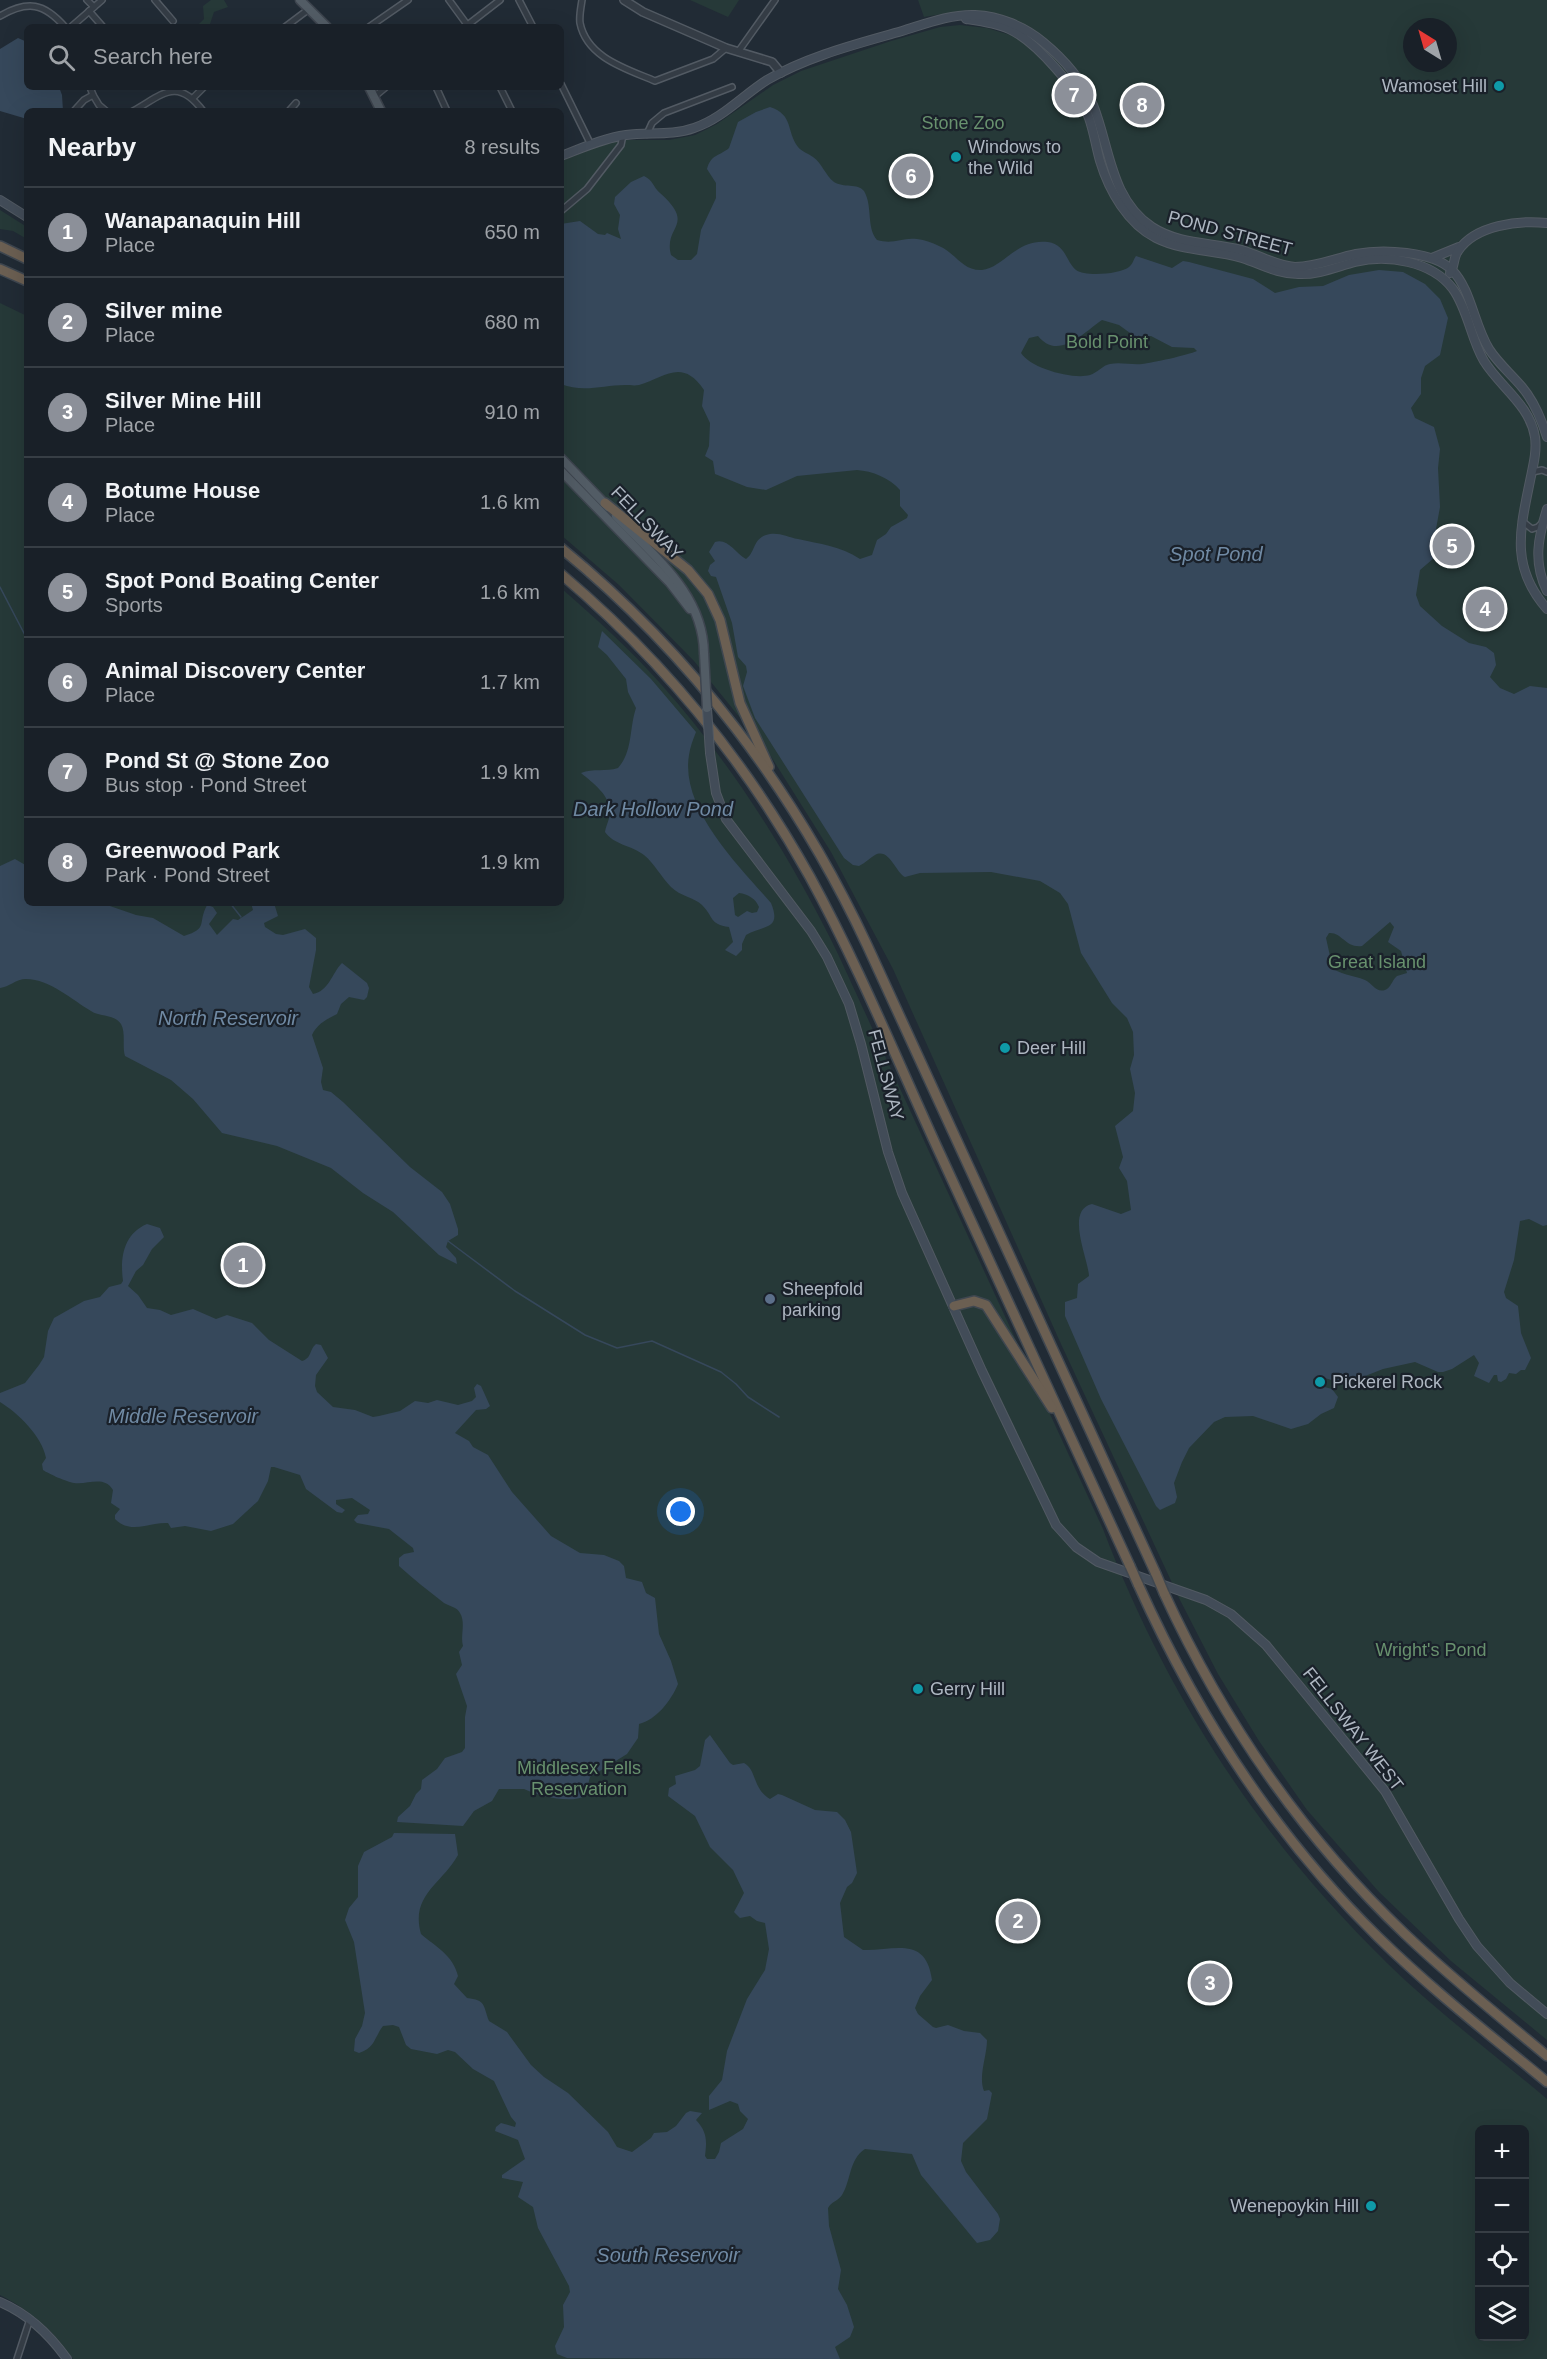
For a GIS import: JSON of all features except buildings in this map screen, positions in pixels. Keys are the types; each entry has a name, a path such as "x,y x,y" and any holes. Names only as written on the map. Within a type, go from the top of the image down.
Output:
{"highway":[{"path":"0,246 24,258"},
{"path":"0,269 24,280"},
{"path":"604,503 688,570 708,594 720,620 740,703 752,732 764,751 774,781"},
{"path":"564,551 626,605 679,659 729,718 814,843 859,927 1191,1649 1229,1716 1264,1770 1315,1838 1358,1887 1412,1941 1547,2056"},
{"path":"564,577 627,634 691,704 748,778 799,858 851,959 1166,1643 1212,1727 1254,1790 1299,1851 1350,1908 1397,1956 1547,2082"},
{"path":"954,1306 974,1301 981,1302 988,1308 1066,1429"}],"main road":[{"path":"300,0 324,24"},
{"name":"POND STREET","path":"564,155 623,135 678,132 701,126 781,73 858,43 936,20 979,15 1019,26 1038,38 1065,62 1084,87 1095,109 1108,159 1118,184 1141,218 1163,233 1190,242 1241,250 1287,266 1312,266 1372,252 1391,252 1432,258"},
{"name":"POND STREET","path":"956,17 998,25 1016,33 1069,84 1080,99 1089,118 1100,162 1113,191 1131,218 1155,237 1189,249 1241,258 1268,269 1290,274 1319,272 1356,262 1380,259 1406,262 1429,269 1441,276"},
{"path":"371,90 380,108"},
{"path":"0,200 24,215"},
{"path":"1432,258 1463,245 1477,235 1506,225 1527,222 1547,223"},
{"path":"1463,245 1456,255 1453,271 1441,276 1458,298 1486,364 1530,419 1535,442 1519,543 1522,566 1531,588 1547,609"},
{"path":"1429,269 1432,258"},
{"path":"1432,258 1453,271 1462,285 1484,340 1497,360 1527,394 1547,436"},
{"name":"FELLSWAY","path":"564,461 676,578 689,597 702,637 714,787 726,819 735,834 812,931 827,957 849,1004 893,1169 1045,1508 1068,1540"},
{"name":"FELLSWAY","path":"564,474 670,583 697,620"},
{"path":"1547,509 1537,554 1540,574 1547,591"},
{"name":"FELLSWAY WEST","path":"1068,1540 1083,1553 1102,1564 1206,1600 1231,1614 1266,1645 1379,1781 1477,1946 1510,1983 1547,2014"},
{"path":"0,2302 30,2319 52,2340 67,2359"}],"street":[{"path":"87,0 100,24"},
{"path":"74,24 102,0"},
{"path":"155,0 173,21"},
{"path":"373,24 408,0"},
{"path":"449,0 466,24"},
{"path":"470,24 500,0"},
{"path":"519,0 531,24"},
{"path":"582,0 580,24 594,51 654,81 713,59 726,48"},
{"path":"624,0 643,12 726,48 772,62 781,73"},
{"path":"738,52 776,0"},
{"path":"0,16 15,7 28,6 50,11 62,24"},
{"path":"289,24 309,9"},
{"path":"647,134 652,123 664,113 732,87"},
{"path":"91,90 102,108"},
{"path":"137,108 167,90"},
{"path":"173,90 193,98 201,108"},
{"path":"193,98 201,90"},
{"path":"374,96 382,90"},
{"path":"437,90 446,108"},
{"path":"502,90 510,108"},
{"path":"564,90 591,145"},
{"path":"77,108 93,95"},
{"path":"292,108 296,103"},
{"path":"564,208 587,189 621,145 623,135"},
{"path":"1532,472 1542,470 1547,472"},
{"path":"1522,521 1532,529 1538,527 1545,519"},
{"path":"17,2359 30,2319"}],"green space":[{"path":"211,0 224,0 228,7 214,12 210,24 199,24 204,19 203,6"},
{"path":"690,0 739,0 728,17"},
{"path":"918,0 1547,0 1547,2040 1451,1961 1379,1892 1307,1810 1259,1741 1218,1674 1180,1600 1061,1344 893,969 831,852 770,755 694,661 619,585 564,538 564,159 616,140 669,140 695,135 717,124 773,85 801,71 940,27 960,25 987,28 1010,35 1006,16 967,10 924,17"},
{"path":"0,210 24,225 24,237 13,231 0,229"},
{"name":"Middlesex Fells Reservation","path":"0,303 24,315 24,906 564,906 564,591 649,670 687,714 736,779 800,882 838,954 1103,1529 1156,1650 1221,1762 1258,1815 1298,1866 1387,1963 1466,2033 1547,2099 1547,2359 73,2359 41,2322 0,2295"}],"water":[{"path":"18,38 24,41 24,90 60,90 63,108 24,108 24,118 0,111 0,49"},
{"name":"Spot Pond","path":"770,107 778,110 786,119 798,147 816,160 834,182 858,187 864,191 872,229 877,240 888,242 917,239 926,241 945,249 964,265 975,270 990,268 1028,244 1048,242 1062,250 1076,270 1087,273 1103,274 1125,269 1130,266 1136,256 1172,268 1183,261 1253,279 1275,293 1299,287 1323,286 1349,275 1379,270 1403,272 1425,284 1440,299 1448,318 1440,355 1425,366 1421,378 1421,394 1411,408 1415,418 1434,427 1440,449 1438,468 1440,507 1436,529 1439,546 1434,558 1420,570 1416,595 1420,606 1442,626 1469,643 1486,647 1494,653 1496,665 1490,677 1500,688 1514,694 1530,686 1547,688 1547,1225 1543,1226 1529,1219 1520,1221 1514,1260 1504,1292 1506,1298 1518,1306 1521,1333 1531,1358 1525,1370 1516,1374 1509,1373 1501,1382 1498,1381 1497,1375 1494,1375 1489,1383 1474,1376 1479,1363 1474,1355 1443,1372 1415,1362 1383,1369 1345,1384 1318,1376 1313,1379 1313,1384 1332,1389 1338,1397 1334,1408 1308,1424 1291,1429 1253,1416 1225,1417 1214,1422 1189,1448 1182,1462 1174,1483 1177,1497 1175,1503 1160,1510 1156,1506 1101,1399 1065,1316 1065,1302 1077,1298 1078,1284 1089,1276 1079,1225 1080,1215 1084,1208 1092,1204 1121,1214 1131,1210 1127,1181 1119,1168 1123,1157 1115,1126 1133,1111 1135,1093 1130,1069 1134,1055 1133,1032 1127,1018 1112,1003 1081,953 1068,904 1060,893 1040,881 991,872 920,873 905,877 884,854 875,855 859,866 853,865 844,858 755,718 743,686 747,672 746,666 738,657 732,623 716,577 711,576 708,571 710,565 715,561 709,552 715,542 728,544 746,559 756,543 762,537 770,534 830,546 860,559 872,555 877,540 891,527 907,518 908,515 900,506 900,490 880,476 857,470 797,476 766,490 747,487 715,474 713,461 705,456 709,446 710,423 702,406 704,390 688,374 673,372 639,385 585,388 564,385 564,224 580,221 598,234 607,233 621,239 618,229 620,215 614,204 615,197 631,182 644,176 676,212 678,219 671,237 671,255 678,260 691,260 697,254 701,230 716,198 716,183 707,169 713,158 729,148 738,122","holes":["1102,320 1119,325 1137,338 1151,336 1172,347 1194,348 1197,351 1147,363 1110,364 1093,374 1083,376 1052,372 1033,363 1021,353 1029,338 1038,336 1046,343 1054,346 1062,345 1079,337","1390,922 1394,927 1388,942 1401,951 1407,973 1397,976 1387,989 1379,990 1365,980 1342,973 1330,966 1326,938 1329,933 1337,935 1352,945 1362,946"]},
{"name":"Dark Hollow Pond","path":"602,631 651,679 696,732 689,755 689,775 694,796 715,835 771,903 774,912 773,922 746,935 742,950 736,956 725,950 733,942 729,927 715,922 699,903 671,887 644,855 613,840 605,832 610,815 607,800 600,790 581,773 618,768 626,754 636,708 628,692 626,679 598,647","holes":["739,893 754,899 759,907 757,912 747,911 738,917 735,915 733,898"]},
{"name":"North Reservoir","path":"15,859 24,864 24,906 110,906 153,918 184,936 200,928 206,906 213,907 217,913 209,924 217,935 233,919 238,920 253,910 252,906 275,906 278,916 264,923 265,927 276,934 283,935 305,929 316,938 309,987 313,994 327,986 342,963 367,983 369,988 364,1000 349,997 341,1004 337,1014 319,1025 312,1035 323,1068 321,1082 323,1090 331,1092 343,1102 410,1167 442,1192 450,1204 458,1229 458,1235 448,1241 446,1247 456,1258 457,1264 439,1255 393,1212 363,1193 331,1168 277,1146 222,1133 193,1099 171,1080 125,1056 121,1024 115,1019 95,1013 44,982 22,979 0,988 0,866"},
{"name":"Middle Reservoir","path":"147,1224 160,1228 164,1237 152,1249 128,1286 147,1308 171,1315 193,1309 216,1319 227,1315 252,1323 269,1340 302,1361 307,1358 316,1344 321,1345 328,1358 316,1375 317,1392 333,1407 355,1410 373,1417 400,1411 415,1401 428,1403 437,1400 458,1405 472,1401 476,1397 474,1388 477,1384 481,1386 490,1406 476,1410 455,1433 488,1455 512,1492 551,1536 580,1553 604,1555 619,1561 624,1566 626,1578 642,1582 646,1593 655,1598 659,1634 678,1684 662,1709 639,1724 638,1738 627,1754 590,1777 585,1796 563,1799 524,1789 499,1789 492,1801 474,1811 463,1826 397,1822 398,1817 410,1806 421,1789 422,1780 437,1769 445,1758 462,1752 465,1748 467,1706 456,1674 462,1665 459,1652 463,1646 463,1621 457,1609 444,1603 399,1566 399,1558 404,1554 414,1552 413,1548 389,1529 357,1523 354,1520 358,1515 368,1514 370,1510 352,1498 336,1500 336,1504 345,1510 342,1513 337,1512 306,1489 300,1475 271,1467 268,1481 258,1501 233,1524 211,1531 185,1526 171,1528 168,1523 134,1527 121,1524 115,1519 120,1509 111,1503 113,1490 109,1485 100,1482 71,1482 43,1470 42,1464 46,1458 40,1442 14,1412 0,1402 0,1393 25,1383 39,1365 44,1357 48,1331 54,1318 84,1301 100,1297 109,1287 121,1284 123,1256 128,1241 139,1228"},
{"name":"South Reservoir","path":"710,1735 730,1763 733,1765 744,1763 748,1766 760,1790 770,1799 778,1794 782,1795 815,1810 837,1812 845,1820 851,1832 857,1873 840,1903 844,1937 863,1950 907,1948 923,1956 929,1966 932,1980 920,1996 915,2008 918,2014 933,2027 948,2025 964,2031 980,2033 987,2040 982,2085 984,2091 989,2090 992,2093 987,2119 963,2143 961,2161 966,2172 998,2214 1000,2219 998,2231 990,2240 977,2243 921,2175 912,2154 865,2149 853,2164 842,2195 828,2208 829,2226 841,2270 838,2289 847,2305 854,2327 850,2337 835,2347 840,2359 567,2358 557,2354 555,2346 564,2327 563,2305 570,2292 569,2286 538,2228 533,2207 518,2197 523,2182 502,2178 502,2175 525,2159 518,2140 495,2131 496,2127 501,2123 515,2127 516,2123 494,2081 473,2069 455,2052 448,2050 437,2054 411,2049 406,2045 399,2027 383,2026 368,2048 359,2053 354,2051 355,2039 362,2026 365,2013 354,1942 345,1920 349,1908 358,1897 358,1866 364,1852 392,1837 394,1833 455,1834 458,1855 429,1891 420,1909 419,1921 421,1934 443,1952 456,1969 458,1976 454,1984 467,1998 481,2002 489,2021 507,2032 531,2065 568,2093 608,2132 617,2147 632,2152 651,2138 654,2133 667,2132 676,2126 690,2111 702,2113 696,2120 705,2136 705,2156 707,2159 715,2159 721,2143 743,2129 748,2119 740,2111 738,2104 730,2101 709,2110 709,2096 722,2080 727,2051 747,1999 765,1970 769,1949 765,1923 750,1916 740,1918 734,1912 744,1893 733,1870 710,1847 695,1816 668,1796 669,1788 676,1784 675,1776 695,1770 700,1766 705,1740"}],"waterway":[{"path":"0,587 24,633"},
{"path":"232,906 241,917"},
{"path":"448,1241 515,1291 585,1335 617,1348 652,1341 721,1372 748,1397 779,1417"}],"place":[{"name":"Wamoset Hill","path":"1499,86"},
{"name":"Pond St @ Stone Zoo","path":"1074,95"},
{"name":"Greenwood Park","path":"1142,105"},
{"name":"Windows to the Wild","path":"956,157"},
{"name":"Animal Discovery Center","path":"911,176"},
{"name":"Spot Pond Boating Center","path":"1452,546"},
{"name":"Botume House","path":"1485,609"},
{"name":"Deer Hill","path":"1005,1048"},
{"name":"Wanapanaquin Hill","path":"243,1265"},
{"name":"Sheepfold parking","path":"770,1299"},
{"name":"Pickerel Rock","path":"1320,1382"},
{"name":"Gerry Hill","path":"918,1689"},
{"name":"Silver mine","path":"1018,1921"},
{"name":"Silver Mine Hill","path":"1210,1983"},
{"name":"Wenepoykin Hill","path":"1371,2206"}],"park label":[{"name":"Stone Zoo","path":"963,123"},
{"name":"Bold Point","path":"1107,342"},
{"name":"Great Island","path":"1377,962"},
{"name":"Wright's Pond","path":"1431,1650"}]}
